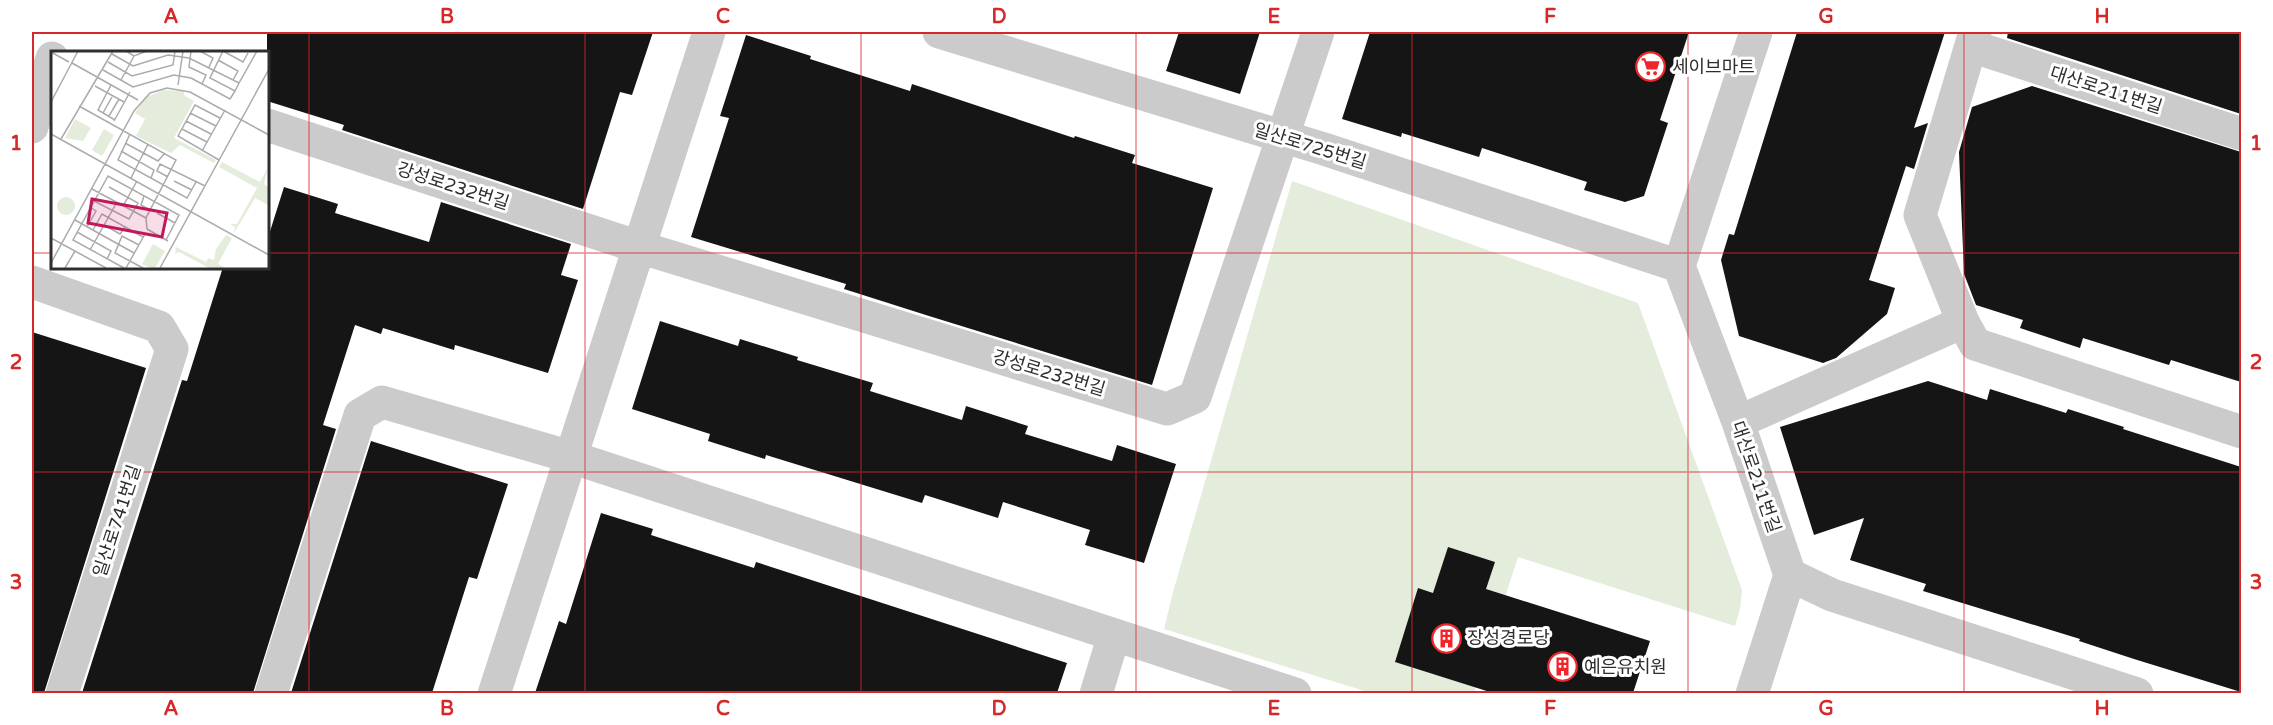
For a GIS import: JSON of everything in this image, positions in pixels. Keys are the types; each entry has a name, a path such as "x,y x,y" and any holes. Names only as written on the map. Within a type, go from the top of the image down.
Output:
{"street":[{"path":"54,51 61,32"},
{"path":"494,693 710,32"},
{"name":"일산로725번길","path":"940,32 1324,149 1679,266"},
{"name":"강성로232번길","path":"268,125 639,247 1167,409 1195,396 1318,32"},
{"path":"1679,266 1756,32"},
{"path":"1973,39 1920,215 1963,322 1975,344 2241,432"},
{"name":"대산로211번길","path":"1973,39 2241,134"},
{"path":"32,127 51,61"},
{"name":"대산로211번길","path":"1679,266 1738,422 1790,575"},
{"name":"일산로741번길","path":"32,282 159,327 172,349 63,693"},
{"path":"1738,422 1963,322"},
{"path":"271,693 360,415 382,402 571,457 1295,693"},
{"path":"1752,693 1790,575 1832,595 2137,693"},
{"path":"1096,693 1114,635"}],"green space":[{"path":"1292,181 1638,303 1742,590 1735,626 1518,557 1474,693 1371,693 1164,629"}],"building":[{"path":"267,32 653,32 632,95 620,92 583,209 342,130 344,125 268,101"},
{"path":"1179,32 1260,32 1240,94 1166,71"},
{"path":"1370,32 1689,32 1660,120 1668,123 1644,196 1625,202 1584,190 1587,182 1482,148 1479,157 1402,133 1401,137 1342,119"},
{"path":"1797,32 1945,32 1914,128 1928,123 1914,169 1906,166 1869,280 1895,288 1887,314 1836,358 1823,363 1739,336 1721,260 1729,234 1734,235"},
{"path":"2008,32 2241,32 2241,114 2007,38"},
{"path":"746,35 811,56 810,59 910,91 912,84 1074,138 1075,136 1135,155 1132,163 1213,188 1152,385 844,289 846,284 691,237 729,118 720,116"},
{"path":"2032,86 2241,152 2241,382 2171,360 2169,365 2083,338 2080,348 2020,328 2023,320 1976,305 1964,274 1959,152 1972,107"},
{"path":"284,187 338,204 335,213 429,242 441,202 571,244 561,275 578,280 548,373 455,345 454,350 383,328 381,334 355,325 323,425 336,429 253,693 82,693 182,380 187,381 223,268 268,268 268,238"},
{"path":"660,321 738,346 740,339 798,357 797,360 873,383 870,391 962,420 966,406 1028,426 1025,434 1112,461 1117,445 1176,464 1144,563 1085,545 1090,530 1003,502 998,518 925,495 922,503 766,455 765,459 708,441 710,434 632,409"},
{"path":"32,332 146,368 44,693 32,693"},
{"path":"1928,381 1987,400 1990,389 2066,413 2068,409 2241,467 2241,692 1923,591 1926,584 1850,560 1864,518 1814,535 1780,427"},
{"path":"371,441 508,484 477,579 469,577 432,693 291,693"},
{"path":"601,513 653,529 651,535 754,568 756,562 1067,663 1057,693 535,693 559,621 566,624"},
{"path":"1448,547 1495,562 1486,589 1650,641 1633,693 1493,693 1395,662 1418,588 1433,593"}],"place":[{"name":"세이브마트","path":"1651,67"},
{"name":"장성경로당","path":"1446,638"},
{"name":"예은유치원","path":"1563,667"}]}
